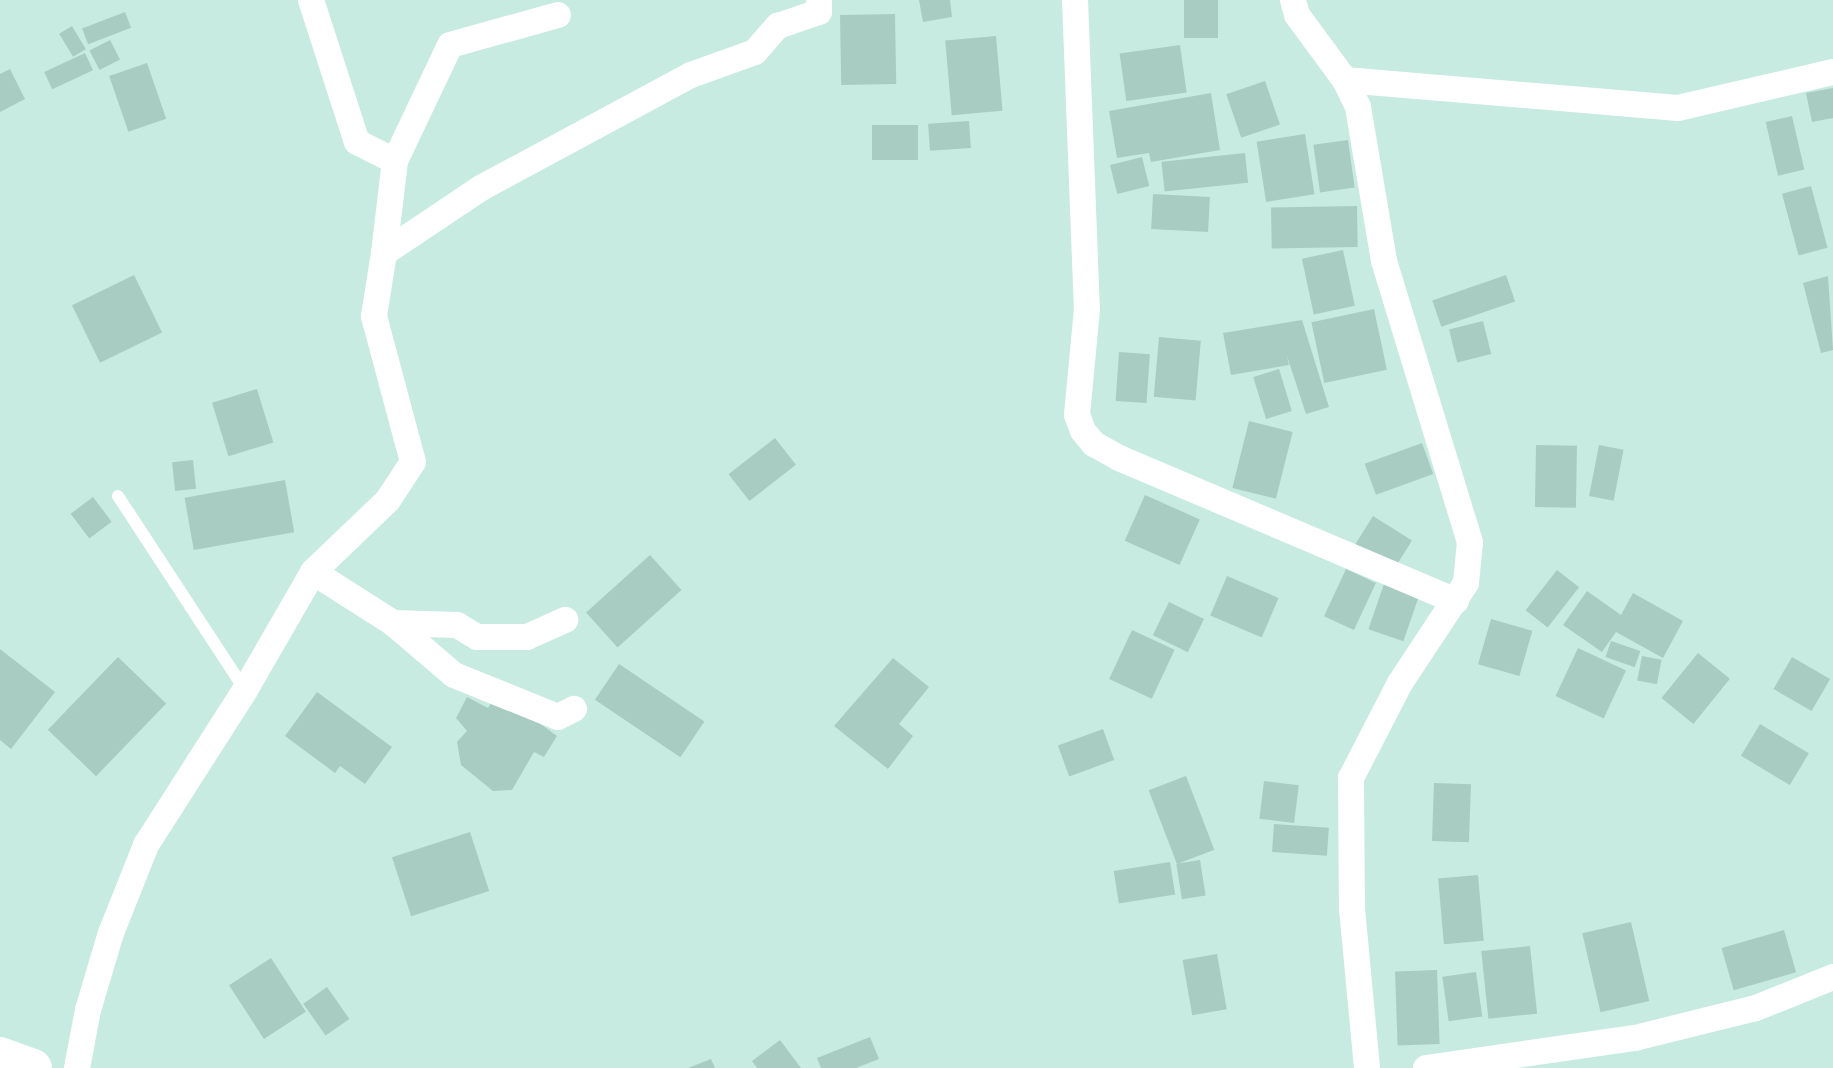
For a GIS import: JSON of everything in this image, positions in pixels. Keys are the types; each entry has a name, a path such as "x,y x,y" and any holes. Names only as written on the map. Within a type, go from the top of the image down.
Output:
{"main road":[{"path":"0,1056 33,1068"}],"street":[{"path":"311,0 357,142 395,160"},
{"path":"384,253 481,188 691,75 755,52 778,26 819,12 819,0"},
{"path":"1075,0 1087,309 1077,415 1083,431 1119,458 1456,601"},
{"path":"1293,0 1297,15 1345,80 1358,107 1384,261 1470,542 1471,564 1456,601 1400,683 1350,778 1352,909 1367,1068"},
{"path":"77,1068 88,1010 111,933 146,845 245,690 313,572 388,500 413,462 374,316 395,160 450,45 558,15"},
{"path":"1345,80 1678,108 1833,72"},
{"path":"313,572 394,623 454,675 558,717 574,709"},
{"path":"394,623 457,625 477,637 527,637 565,620"},
{"path":"1426,1068 1635,1038 1756,1008 1833,977"}],"lane":[{"path":"118,496 245,690"}],"building":[{"path":"919,0 950,0 952,17 923,22"},
{"path":"1184,0 1218,0 1218,38 1184,38"},
{"path":"125,12 131,28 88,44 82,28"},
{"path":"895,14 896,84 841,85 840,15"},
{"path":"72,26 86,49 73,57 59,34"},
{"path":"996,36 1003,111 952,115 945,40"},
{"path":"110,40 120,60 99,70 90,50"},
{"path":"1180,45 1187,93 1126,101 1120,53"},
{"path":"85,53 93,70 52,89 44,72"},
{"path":"147,63 166,119 128,132 109,76"},
{"path":"10,69 25,99 0,112 0,74"},
{"path":"1265,81 1280,124 1241,138 1226,94"},
{"path":"1833,88 1833,118 1812,122 1806,93"},
{"path":"1211,93 1220,150 1151,162 1149,153 1117,158 1109,111"},
{"path":"1792,116 1804,170 1778,176 1766,122"},
{"path":"969,121 971,148 930,151 928,124"},
{"path":"872,125 918,125 918,160 872,160"},
{"path":"1305,134 1315,194 1266,202 1257,142"},
{"path":"1348,140 1355,188 1320,192 1313,145"},
{"path":"1245,153 1248,183 1165,192 1161,162"},
{"path":"1142,157 1149,186 1117,194 1110,165"},
{"path":"1811,186 1828,248 1799,256 1782,194"},
{"path":"1153,194 1210,197 1208,232 1151,229"},
{"path":"1357,206 1358,247 1272,248 1271,208"},
{"path":"1343,250 1355,306 1314,314 1302,259"},
{"path":"134,275 162,333 100,363 72,305"},
{"path":"1506,275 1515,301 1441,327 1432,300"},
{"path":"1828,276 1833,350 1821,353 1803,283"},
{"path":"1374,309 1387,370 1324,383 1311,322"},
{"path":"1302,320 1329,407 1306,414 1287,356 1289,365 1231,375 1223,333"},
{"path":"1483,321 1491,354 1457,362 1449,329"},
{"path":"1159,337 1201,341 1196,400 1154,397"},
{"path":"1119,352 1150,354 1147,403 1116,401"},
{"path":"1279,369 1292,411 1266,419 1253,377"},
{"path":"257,389 273,443 228,456 212,403"},
{"path":"1249,421 1293,432 1276,499 1232,488"},
{"path":"775,438 796,465 749,501 729,474"},
{"path":"1422,443 1433,474 1376,495 1365,464"},
{"path":"1536,445 1577,446 1576,508 1535,507"},
{"path":"1599,445 1624,450 1614,501 1589,496"},
{"path":"193,460 196,489 175,491 172,462"},
{"path":"285,480 294,532 194,550 185,498"},
{"path":"1145,495 1200,519 1179,565 1125,541"},
{"path":"93,497 112,522 89,539 71,514"},
{"path":"1373,516 1412,540 1395,568 1356,544"},
{"path":"650,555 681,590 618,647 586,613"},
{"path":"1346,569 1376,583 1354,630 1324,616"},
{"path":"1557,570 1579,587 1548,627 1526,610"},
{"path":"1227,576 1279,598 1262,637 1210,616"},
{"path":"1385,581 1420,593 1403,641 1368,629"},
{"path":"1587,591 1621,615 1633,593 1683,621 1663,658 1616,632 1602,652 1563,625"},
{"path":"1169,602 1204,619 1188,652 1153,635"},
{"path":"1491,619 1532,631 1519,676 1478,664"},
{"path":"1132,630 1175,650 1152,699 1109,679"},
{"path":"1611,641 1640,651 1635,667 1605,657"},
{"path":"1578,648 1626,670 1604,718 1556,696"},
{"path":"0,649 55,692 11,749 0,740"},
{"path":"1698,653 1730,679 1693,724 1661,698"},
{"path":"1642,656 1662,660 1657,684 1637,681"},
{"path":"118,657 166,704 96,776 48,730"},
{"path":"1792,657 1830,679 1812,711 1774,689"},
{"path":"893,658 929,687 899,724 913,736 888,769 834,726"},
{"path":"619,664 704,722 680,757 595,700"},
{"path":"317,692 392,747 365,784 340,766 335,773 285,736"},
{"path":"498,693 557,736 544,757 534,752 512,790 493,791 461,765 457,742 467,731 456,718 467,697 488,708"},
{"path":"1760,724 1809,753 1790,785 1741,756"},
{"path":"1103,729 1114,760 1069,776 1058,745"},
{"path":"1186,776 1214,850 1177,864 1149,790"},
{"path":"1264,781 1299,785 1294,823 1259,819"},
{"path":"1434,783 1471,784 1469,842 1432,841"},
{"path":"1274,824 1329,828 1327,856 1272,852"},
{"path":"470,832 489,891 411,916 392,857"},
{"path":"1200,860 1206,896 1182,899 1176,864"},
{"path":"1170,862 1175,895 1119,904 1114,871"},
{"path":"1478,875 1484,941 1444,944 1438,878"},
{"path":"1631,922 1649,1001 1601,1012 1582,933"},
{"path":"1784,930 1796,972 1734,990 1722,948"},
{"path":"1530,946 1537,1014 1488,1019 1481,951"},
{"path":"1217,954 1227,1009 1192,1015 1183,960"},
{"path":"271,958 306,1012 264,1039 229,985"},
{"path":"1437,970 1440,1044 1398,1045 1395,971"},
{"path":"1476,972 1482,1017 1449,1021 1442,977"},
{"path":"327,987 349,1019 326,1036 303,1004"},
{"path":"870,1037 879,1059 856,1068 821,1068 817,1058"},
{"path":"780,1040 801,1068 757,1068 752,1061"},
{"path":"711,1059 715,1068 688,1068"}]}
